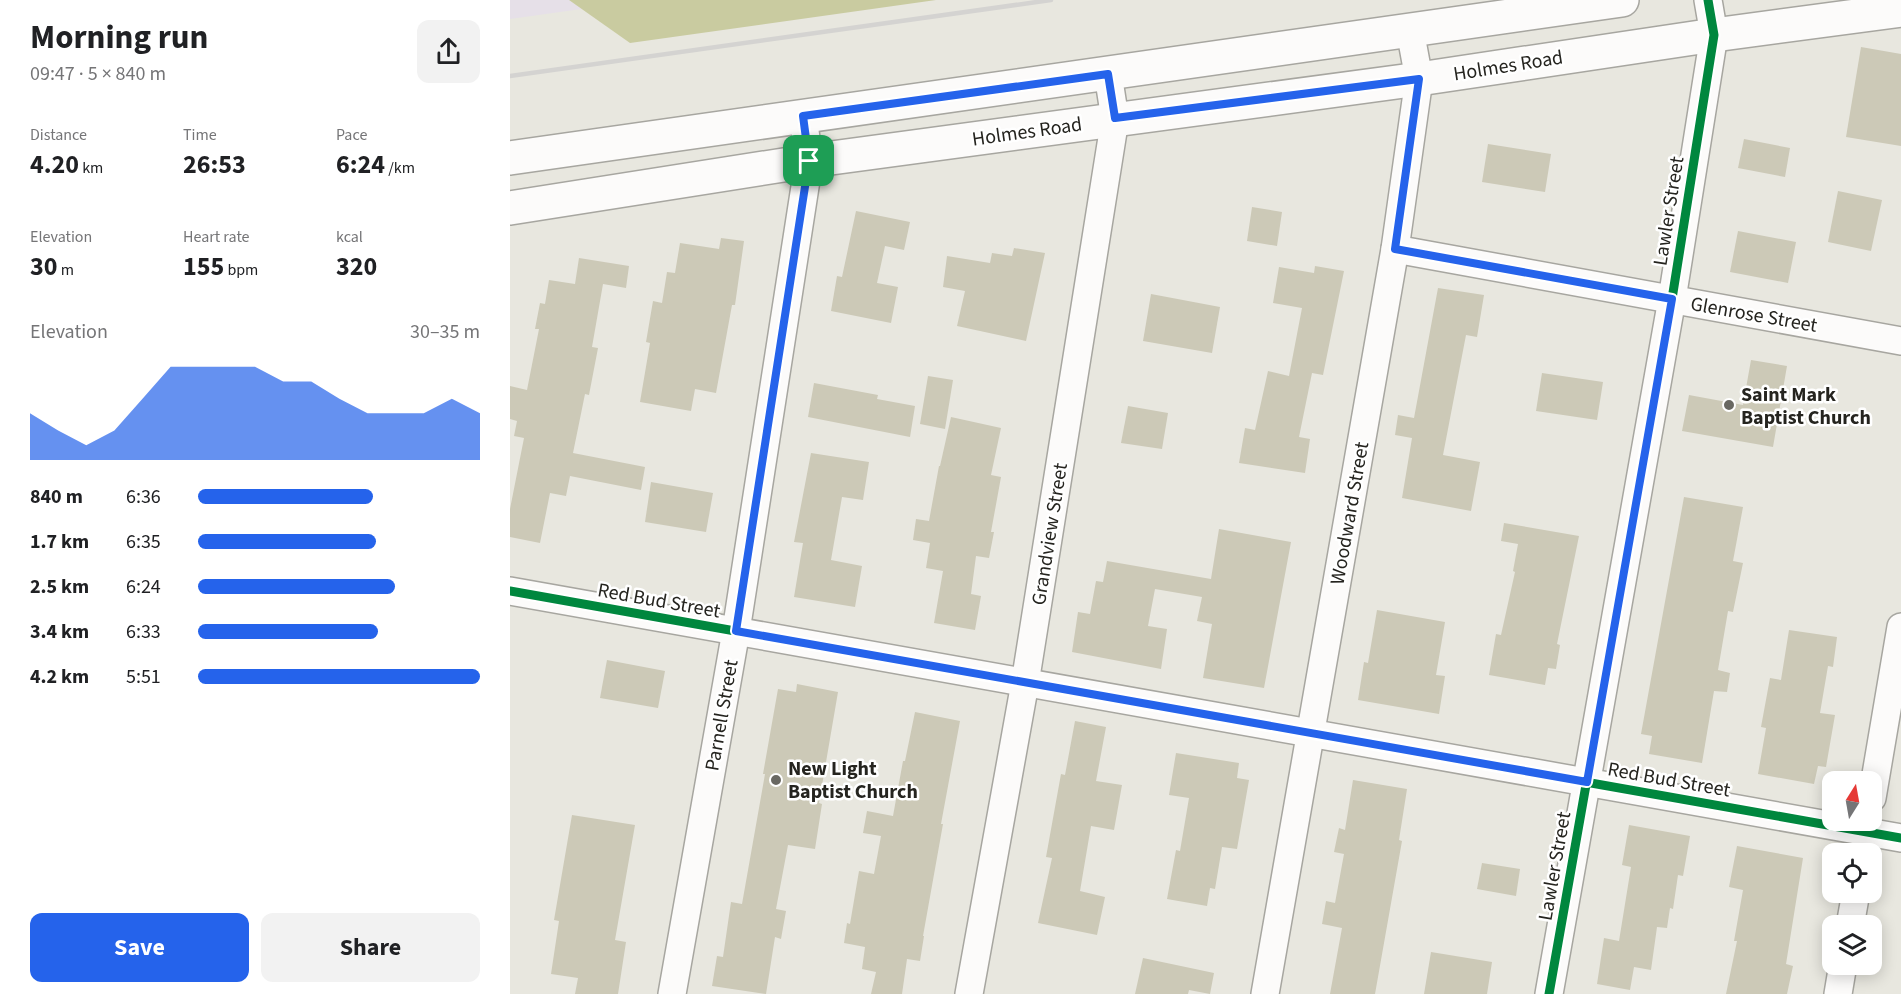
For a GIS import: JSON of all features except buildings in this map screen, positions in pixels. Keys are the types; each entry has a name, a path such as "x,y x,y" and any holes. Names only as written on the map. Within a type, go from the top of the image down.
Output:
{"main road":[{"path":"510,158 1622,0"},
{"name":"Holmes Road","path":"510,208 809,161 1115,118 1419,79 1901,10"}],"street":[{"name":"Lawler Street","path":"1549,994 1672,299 1714,35 1708,0"},
{"name":"Woodward Street","path":"1265,994 1395,249 1419,79 1410,30"},
{"name":"Grandview Street","path":"969,994 1025,683 1115,118 1108,74"},
{"name":"Parnell Street","path":"672,994 736,631 809,161 803,116"},
{"name":"Glenrose Street","path":"1395,249 1901,341"},
{"name":"Red Bud Street","path":"510,591 1587,782 1866,835 1901,838"},
{"path":"1877,771 1901,627"},
{"path":"1838,994 1841,975"}],"shaded area":[{"path":"510,0 646,0 510,19"}],"green space":[{"path":"569,0 936,0 630,43"}],"railway":[{"path":"510,76 1051,0"}],"cycle path":[{"path":"1549,994 1672,299 1714,35 1708,0"},
{"path":"510,591 1901,838"}],"place":[{"name":"Saint Mark Baptist Church","path":"1729,405"},
{"name":"New Light Baptist Church","path":"776,780"}],"route":[{"path":"1108,74 1115,118 1419,79 1395,249 1672,299 1587,782 736,631 809,161 803,116 1108,74"}]}
